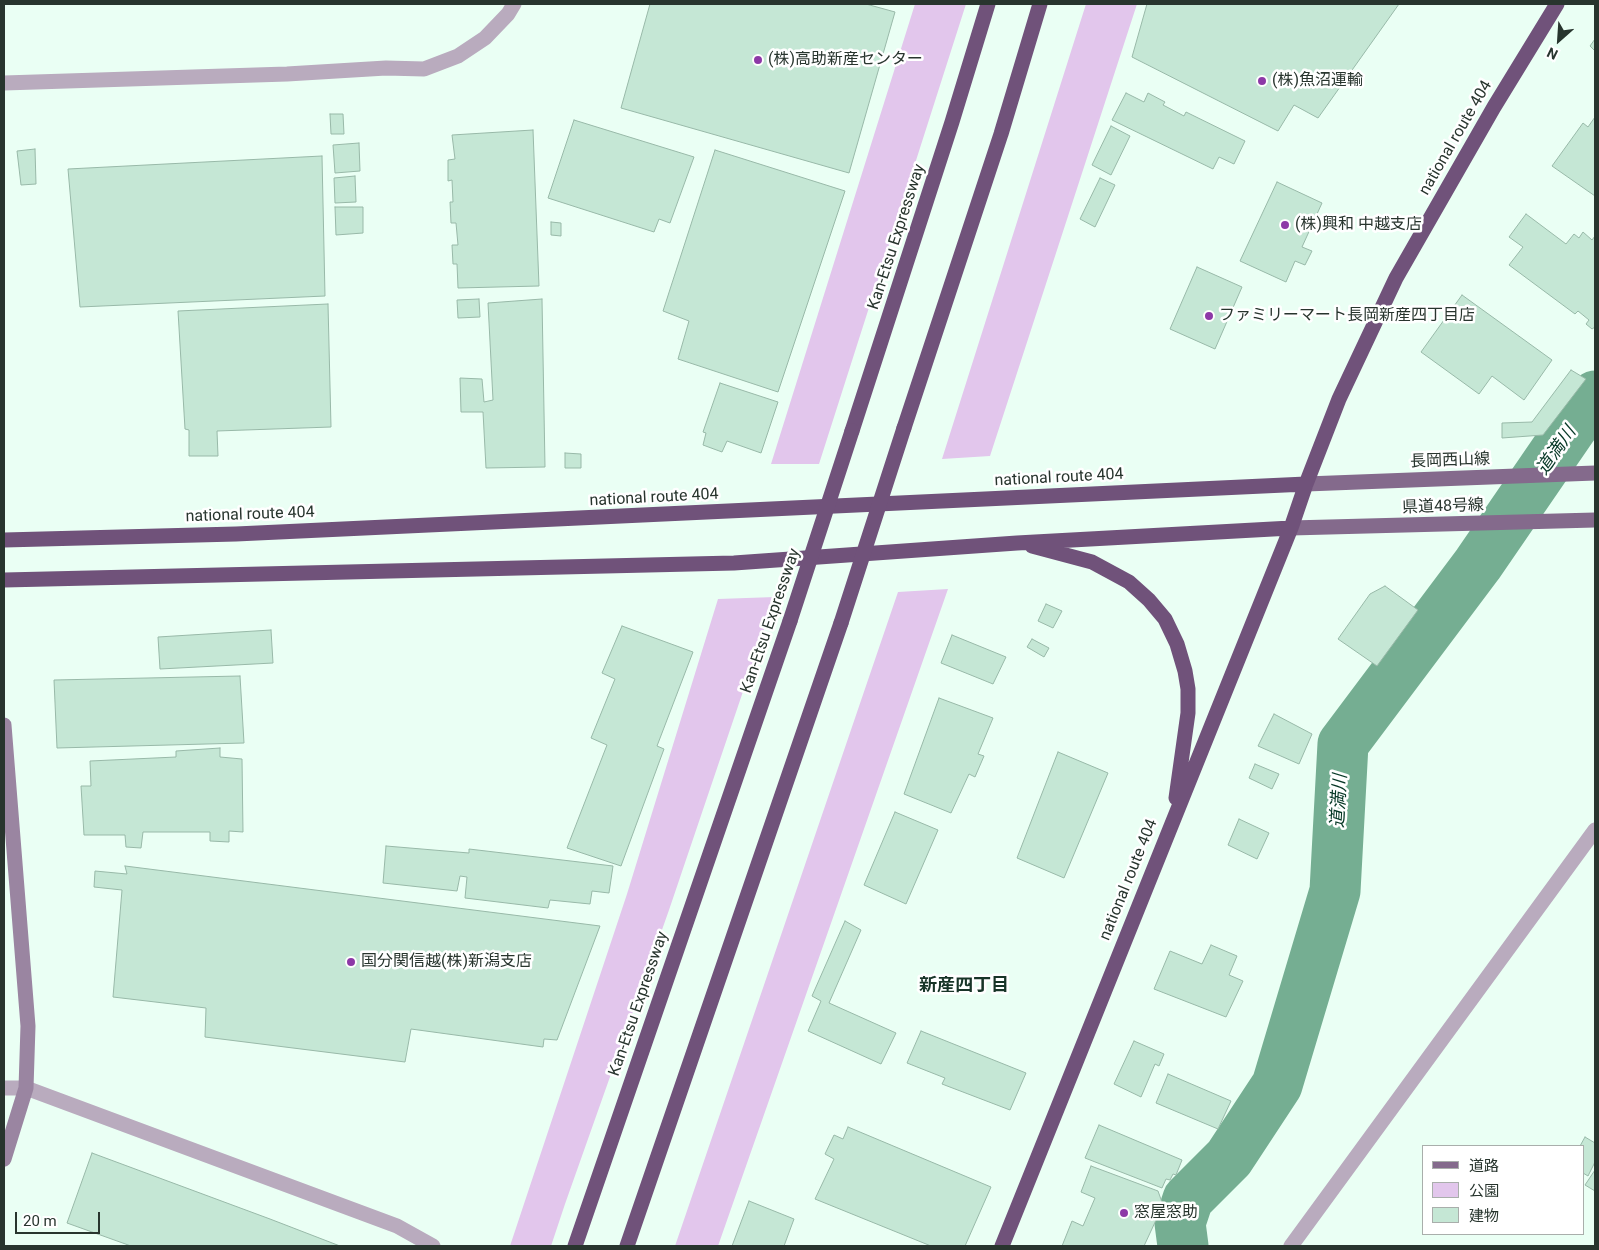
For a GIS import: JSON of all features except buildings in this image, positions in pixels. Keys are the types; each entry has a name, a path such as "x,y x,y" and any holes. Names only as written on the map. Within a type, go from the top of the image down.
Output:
{"highway":[{"name":"Kan-Etsu Expressway","path":"574,1246 790,621 952,122 988,4"},
{"path":"627,1246 841,623 998,143 1040,4"},
{"name":"national route 404","path":"1002,1246 1291,528 1338,399 1396,278 1494,107 1557,4"},
{"name":"national route 404","path":"4,540 246,533 1306,484"},
{"path":"4,580 734,563 1017,542 1291,528"},
{"path":"1017,542 1092,562 1130,582 1165,619 1176,644 1188,689 1188,713 1172,822"}],"main road":[{"name":"長岡西山線","path":"1306,484 1595,473"},
{"name":"県道48号線","path":"1291,528 1595,520"}],"street":[{"path":"4,83 277,74 386,68 424,69 458,56 485,38 508,14 514,4"},
{"path":"4,725 28,1026 26,1088 4,1159"},
{"path":"1291,1246 1595,830"},
{"path":"4,1088 26,1088 397,1226 433,1246"}],"green space":[{"path":"915,4 966,4 819,464 771,464"},
{"path":"1086,4 1137,4 990,456 942,459"},
{"path":"948,589 718,1246 675,1246 898,592"},
{"path":"775,597 669,910 551,1246 510,1246 627,894 718,599"}],"waterway":[{"name":"道満川","path":"1183,1246 1180,1223 1188,1199 1229,1158 1277,1085 1335,891 1343,744 1478,564 1595,396"}],"place":[{"name":"(株)高助新産センター","path":"758,60"},
{"name":"(株)魚沼運輸","path":"1262,81"},
{"name":"(株)興和 中越支店","path":"1285,225"},
{"name":"ファミリーマート長岡新産四丁目店","path":"1209,316"},
{"name":"国分関信越(株)新潟支店","path":"351,962"},
{"name":"窓屋窓助","path":"1124,1213"}],"district":[{"name":"新産四丁目","path":"964,986"}]}
